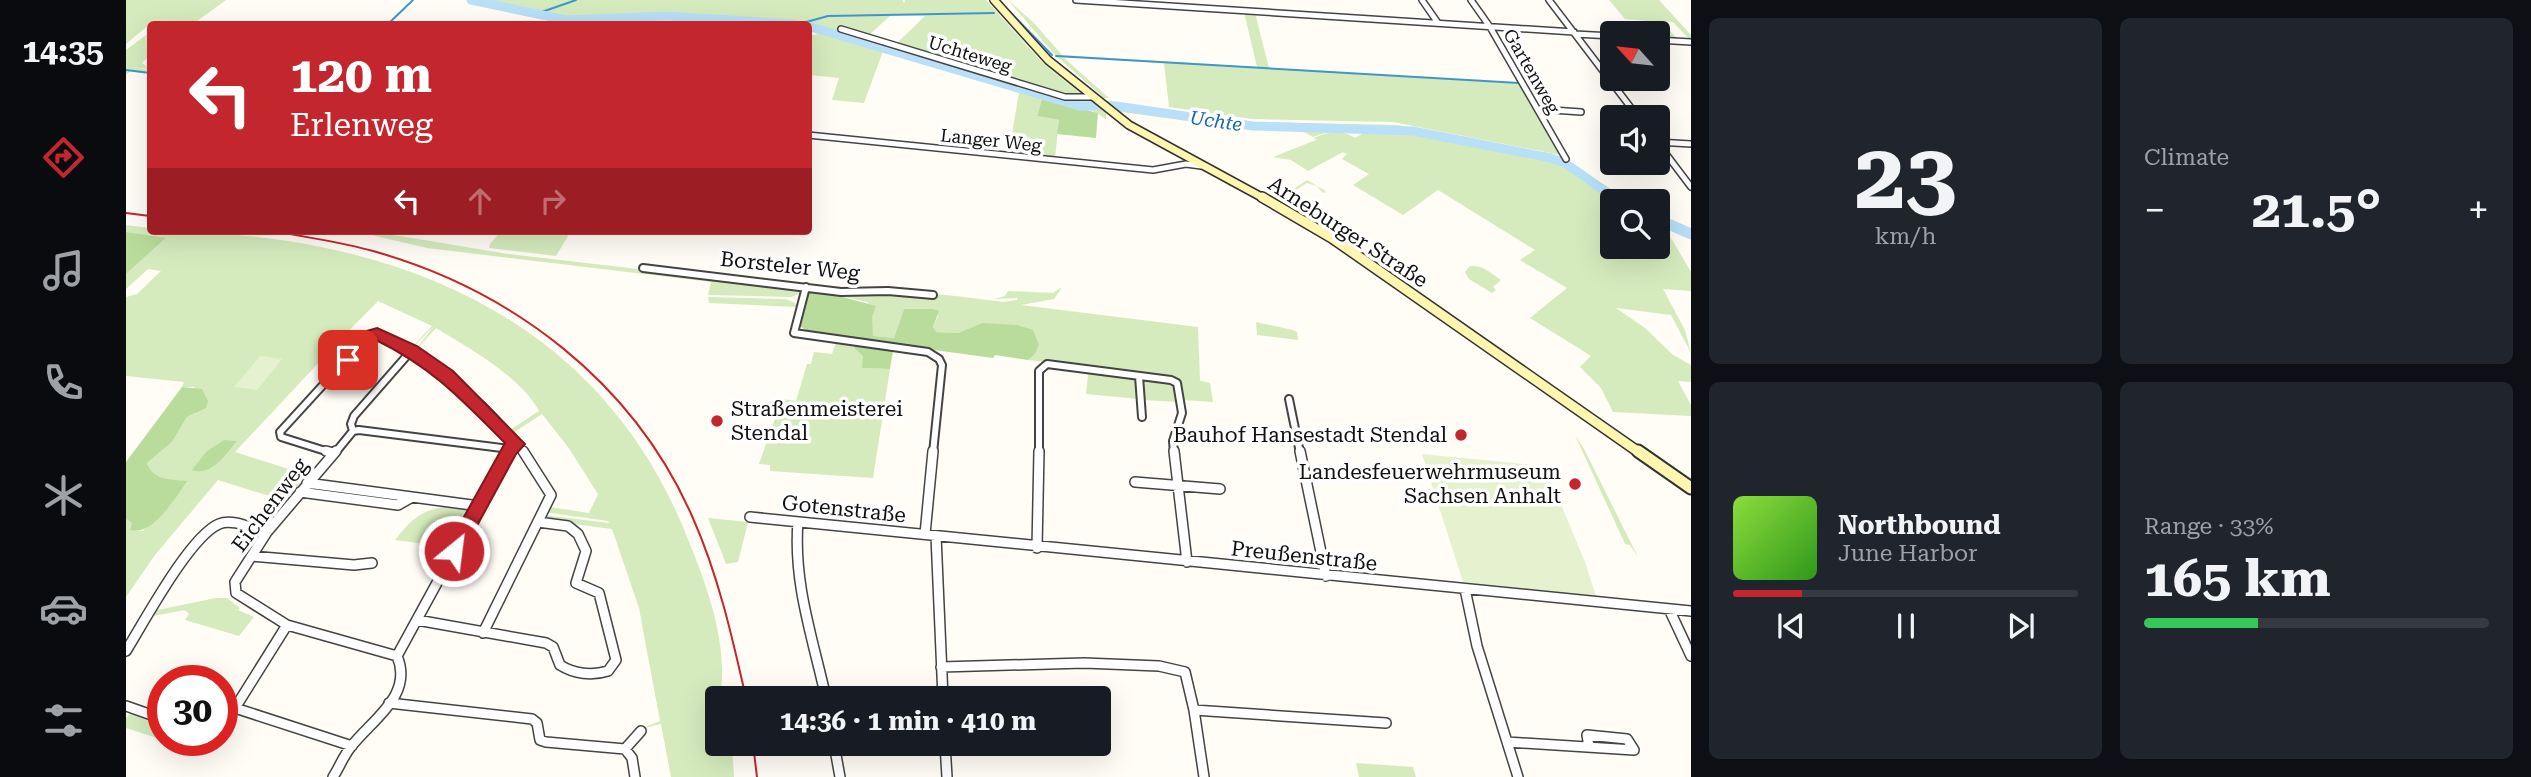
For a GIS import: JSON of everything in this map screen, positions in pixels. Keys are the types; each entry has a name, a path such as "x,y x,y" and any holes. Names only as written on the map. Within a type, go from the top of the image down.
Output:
{"main road":[{"name":"Arneburger Straße","path":"993,0 1042,54 1095,100 1144,135 1286,209 1332,238 1691,488"}],"street":[{"path":"1076,0 1600,35"},
{"path":"1422,0 1438,23"},
{"name":"Gartenweg","path":"1471,0 1490,27 1566,159"},
{"path":"1549,0 1629,105"},
{"name":"Uchteweg","path":"841,29 1065,97 1095,100"},
{"path":"1670,41 1691,42"},
{"path":"1538,109 1581,112"},
{"name":"Langer Weg","path":"812,135 1153,170 1186,164 1201,166"},
{"path":"1670,143 1691,144"},
{"path":"1170,168 1184,157"},
{"path":"1670,159 1691,187"},
{"name":"Borsteler Weg","path":"643,268 848,292 888,291 933,295"},
{"path":"806,287 794,333 928,352 939,359 942,365 925,534"},
{"path":"333,453 281,437 280,432 331,375 372,335 377,334 411,351 447,375 513,447 550,492 483,633"},
{"name":"Eichenweg","path":"397,656 287,625 235,590 235,582 267,532 353,431 351,420 354,416 411,351"},
{"path":"1037,548 1040,418 1037,396 1039,371 1043,365 1171,380 1177,383 1182,413 1173,441 1186,562"},
{"path":"1139,376 1142,417"},
{"path":"1289,399 1326,576"},
{"path":"353,431 513,447"},
{"path":"333,777 352,746 372,728 389,703 403,674 397,656 513,447"},
{"path":"1135,482 1220,489"},
{"path":"307,483 478,506"},
{"path":"300,492 398,505 412,497"},
{"path":"417,620 550,645 555,650 558,664 565,669 603,675 615,666 615,652 599,593 576,583 586,554 576,529 540,517"},
{"name":"Gotenstraße","path":"750,517 936,536"},
{"path":"126,652 183,563 211,530 228,523 267,532"},
{"path":"798,523 797,554 801,588 823,686"},
{"path":"936,536 942,686"},
{"name":"Preußenstraße","path":"936,536 1691,611"},
{"path":"252,556 354,565 372,563"},
{"path":"1465,589 1478,646 1518,777"},
{"path":"1669,609 1691,656"},
{"path":"238,703 287,625"},
{"path":"941,667 1076,661 1177,668 1185,672 1188,678 1203,777"},
{"path":"389,703 532,719 537,723 540,740 625,750 632,758 635,777"},
{"path":"128,709 147,714"},
{"path":"238,709 352,746"},
{"path":"1194,710 1387,723"},
{"path":"625,750 641,731"},
{"path":"1507,742 1589,747"},
{"path":"836,756 840,777"},
{"path":"946,756 947,777"}],"green space":[{"path":"126,0 226,0 197,21 147,21 147,26 126,44"},
{"path":"459,0 570,21 560,21"},
{"path":"477,0 902,0 904,3 905,0 986,0 1041,61 1080,94 1045,63 992,4 1044,59 1086,97 1076,98 895,45 925,16 891,15 868,36 839,28 1063,97 1090,100 1106,113 1106,119 1093,111 1042,99 1037,116 1059,120 1055,158 1009,153 1019,92 883,51 864,103 832,100 839,78 812,75 812,35 818,34 812,32 812,21 660,18 570,21 656,17 711,19 669,16 583,19 541,14 542,11"},
{"path":"1008,0 1034,23 1062,55 1257,67 1244,12 1255,13 1269,68 1520,83 1561,155 1393,122 1252,119 1169,107 1164,63 1063,57 1109,98 1104,98 1056,56"},
{"path":"1609,0 1659,0 1691,35 1691,41 1670,21 1625,19"},
{"path":"1670,30 1678,40 1670,39"},
{"path":"147,34 147,58 142,63 147,69 131,67 147,72 132,70 126,75 126,50"},
{"path":"1042,99 1098,113 1096,138 1057,134 1059,120 1037,116"},
{"path":"1101,100 1253,122 1398,125 1546,153 1567,160 1611,189 1600,189 1600,259 1670,259 1670,236 1691,272 1691,291 1663,289 1685,330 1691,353 1671,315 1616,308 1645,328 1673,355 1691,365 1691,382 1678,381 1691,405 1691,416 1613,412 1601,388 1580,367 1591,356 1530,318 1567,288 1520,260 1535,250 1438,190 1403,215 1353,185 1369,174 1342,159 1347,154 1343,152 1308,171 1291,160 1273,157 1325,134 1335,132 1355,138 1367,131 1331,131 1313,137 1300,130 1244,128 1121,112 1139,126 1184,151 1129,121"},
{"path":"1307,180 1324,190 1326,192 1323,193 1317,186 1307,183 1286,196 1338,230 1332,232 1305,215 1330,232 1290,205 1277,200"},
{"path":"1670,220 1691,229 1691,238 1670,229"},
{"path":"126,225 147,228 147,235 236,235 319,247 398,268 472,298 539,340 598,393 648,459 688,539 703,577 715,617 722,658 721,686 705,686 705,756 733,756 734,777 671,777 661,724 640,729 660,721 639,608 612,529 544,520 543,515 609,523 544,512 550,507 589,513 598,494 568,447 542,414 513,433 520,441 517,442 502,421 510,430 539,411 520,386 493,364 436,328 419,347 424,353 417,351 417,348 434,326 414,346 401,344 415,344 432,326 378,301 328,352 347,358 344,362 324,357 235,452 307,475 285,501 218,480 155,555 126,597 126,519 132,523 131,530 143,531 188,482 158,476 147,463 172,442 187,417 196,413 194,387 182,387 184,382 126,376 126,297 137,294 161,271 148,269 126,289 126,274 165,239 126,232"},
{"path":"126,232 166,238 126,274"},
{"path":"371,235 394,235 508,254 795,287 802,293 791,297 708,295 711,282 427,248"},
{"path":"498,235 569,235 556,256 489,248"},
{"path":"1470,266 1483,268 1501,280 1493,287 1496,290 1492,293 1469,279 1465,272"},
{"path":"1062,287 1054,299 1021,305 1198,327 1200,381 1210,383 1213,402 1183,400 1181,383 1175,378 1028,360 1034,355 982,323 958,333 935,332 933,327 938,316 933,309 904,309 894,338 873,336 868,302 845,297 900,292 1003,302 1017,298 994,299 1005,296 1008,291 1053,293"},
{"path":"811,291 821,291 876,306 872,317 873,336 894,338 904,309 933,309 939,311 933,327 936,332 958,333 982,323 1017,325 1033,330 1039,345 1028,360 995,355 993,358 810,333 800,326 805,297"},
{"path":"708,297 786,299 798,307 709,303"},
{"path":"1256,322 1293,330 1297,332 1298,340 1257,335"},
{"path":"836,342 855,345 854,348 864,356 862,368 890,369 873,478 770,471 770,465 759,464 782,399 796,401 807,364 811,364 814,352 832,354"},
{"path":"855,345 893,351 890,369 862,368 863,356 854,348"},
{"path":"260,356 282,359 257,390 234,387"},
{"path":"1072,370 1133,377 1137,383 1138,399 1086,394 1088,374"},
{"path":"1146,379 1175,385 1178,402 1144,400 1143,383"},
{"path":"182,387 202,389 208,401 206,408 187,417 172,442 147,463 158,476 188,481 155,522 139,531 130,530 132,523 126,519 126,462"},
{"path":"1575,435 1638,557 1630,545 1625,544"},
{"path":"224,440 237,441 212,467 192,470 207,451"},
{"path":"1422,454 1545,466 1585,562 1596,596 1463,582"},
{"path":"453,505 472,509 467,510 464,515 468,516 449,547 395,540 420,515"},
{"path":"708,518 748,522 738,562 726,564"},
{"path":"227,598 240,608 238,610 254,617 239,636 185,620 189,614 185,610 153,616 157,610"},
{"path":"132,711 147,716 147,735 126,728 126,718"},
{"path":"1356,763 1413,767 1416,777 1359,777"}],"waterway":[{"path":"391,21 413,0"},
{"name":"Uchte","path":"471,0 566,20 666,16 746,21"},
{"path":"536,14 576,0"},
{"path":"1010,12 1052,55"},
{"path":"810,21 828,16 994,13"},
{"name":"Uchte","path":"812,27 1079,106 1116,106 1253,126 1413,131 1551,158 1565,163 1602,189"},
{"path":"1056,56 1519,83"},
{"path":"126,70 147,73"},
{"name":"Uchte","path":"1670,225 1691,234"}],"railway":[{"path":"126,213 147,216"},
{"path":"296,235 373,251 424,268 473,290 519,317 562,348 602,384 637,424 667,468 692,516 717,583 743,686"},
{"path":"754,756 757,777"}],"place":[{"name":"Straßenmeisterei Stendal","path":"717,421"},
{"name":"Bauhof Hansestadt Stendal","path":"1461,435"},
{"name":"Landesfeuerwehrmuseum Sachsen Anhalt","path":"1575,484"}],"route":[{"path":"348,360 372,335 377,334 421,356 447,375 517,444 510,449 454,551"}]}
